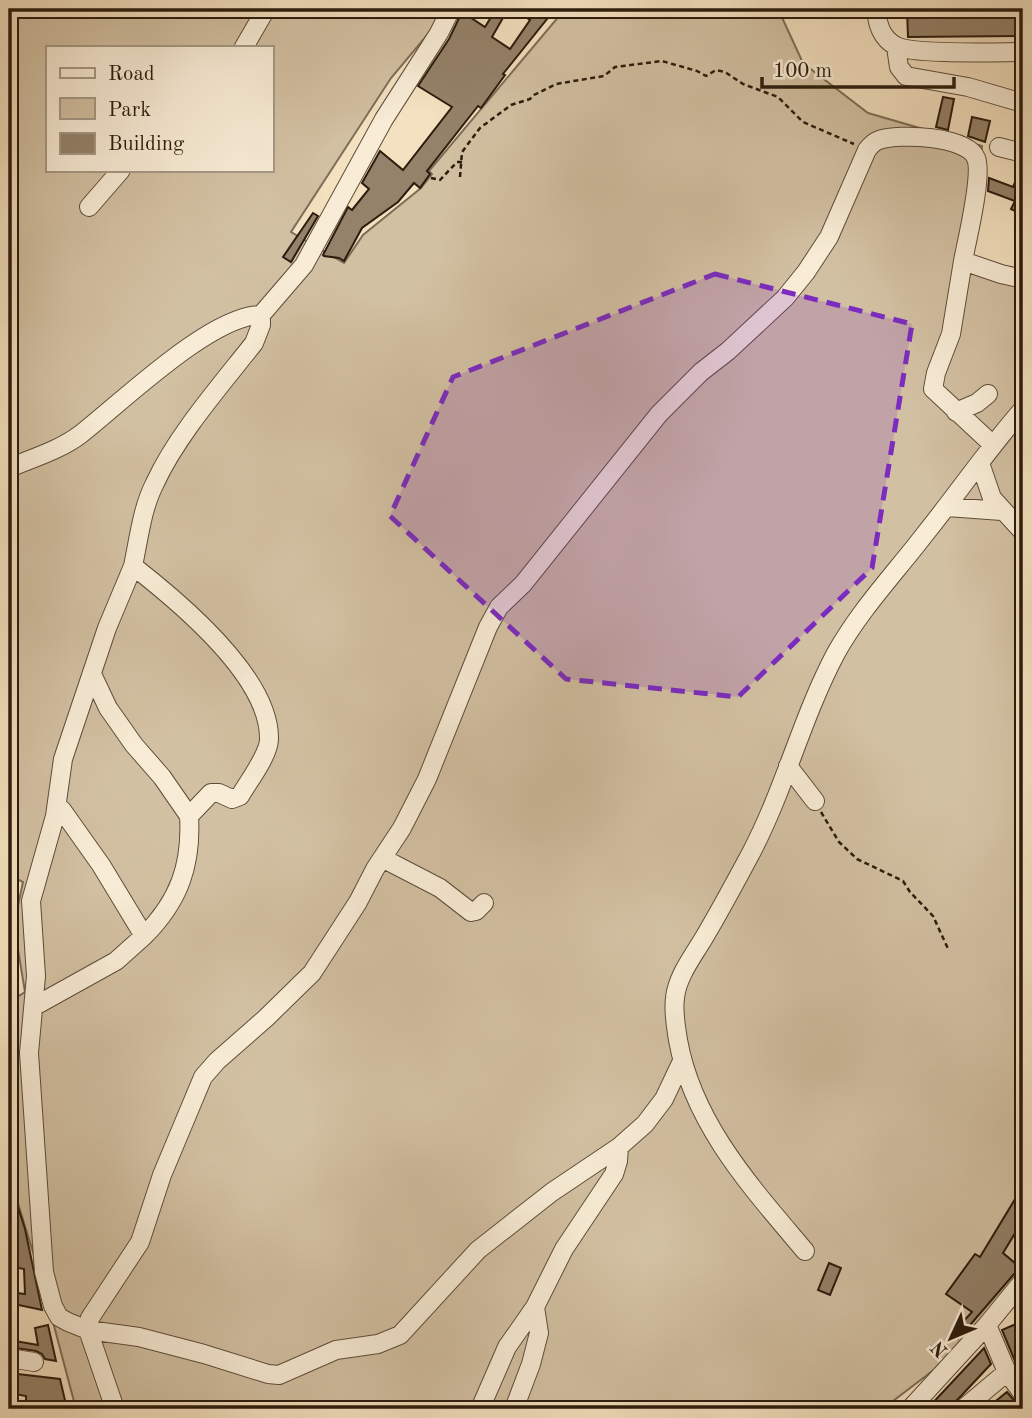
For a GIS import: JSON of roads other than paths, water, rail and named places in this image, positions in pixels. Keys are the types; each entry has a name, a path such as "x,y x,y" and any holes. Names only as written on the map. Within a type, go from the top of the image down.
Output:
{"street":[{"path":"245,46 266,9"},
{"path":"451,9 361,160 304,265 261,315 261,325 254,343 169,456 154,483 147,502 133,566 107,628 63,759 57,806 31,901 36,976 29,1053 44,1272 48,1294 59,1317 88,1330 139,1337 268,1374 279,1375 336,1350 389,1341 400,1335 478,1250 619,1147 655,1113 682,1061"},
{"path":"877,9 876,20 884,36 896,47 921,51 1023,52"},
{"path":"896,47 899,67 906,76 968,88 1023,103"},
{"path":"115,1409 88,1330 90,1318 140,1242 162,1175 203,1077 216,1061 312,973 358,902 402,828 427,779 468,674 499,607 523,584 659,414 701,372 785,298 829,237 867,150 872,143 880,139 925,137 957,144 977,159 978,174 951,334 933,389 993,445"},
{"path":"999,147 1023,153"},
{"path":"89,207 119,172"},
{"path":"963,261 1023,279"},
{"path":"9,468 61,447 193,345 247,315 261,315"},
{"path":"956,412 977,403 988,394"},
{"path":"805,1251 716,1139 682,1061 675,997 681,977 757,842 773,808 818,689 838,650 866,608 1023,409"},
{"path":"980,463 986,486 1002,511 1014,520 1023,532"},
{"path":"947,507 1002,511"},
{"path":"133,566 195,618 228,654 253,687 266,718 268,745 240,796 232,799 219,793 211,793 189,816"},
{"path":"35,1006 116,961 144,936 160,920 180,888 189,853 189,816 108,708 92,674"},
{"path":"788,766 815,801"},
{"path":"57,806 101,865 144,936"},
{"path":"382,858 440,888 471,912 484,903"},
{"path":"480,1409 507,1347 535,1307 564,1248 614,1174 619,1147"},
{"path":"910,1409 987,1325 1023,1281"},
{"path":"516,1408 539,1333 535,1307"},
{"path":"987,1325 1007,1372 1023,1394"},
{"path":"9,1358 34,1362"},
{"path":"963,1409 1007,1372"}]}
